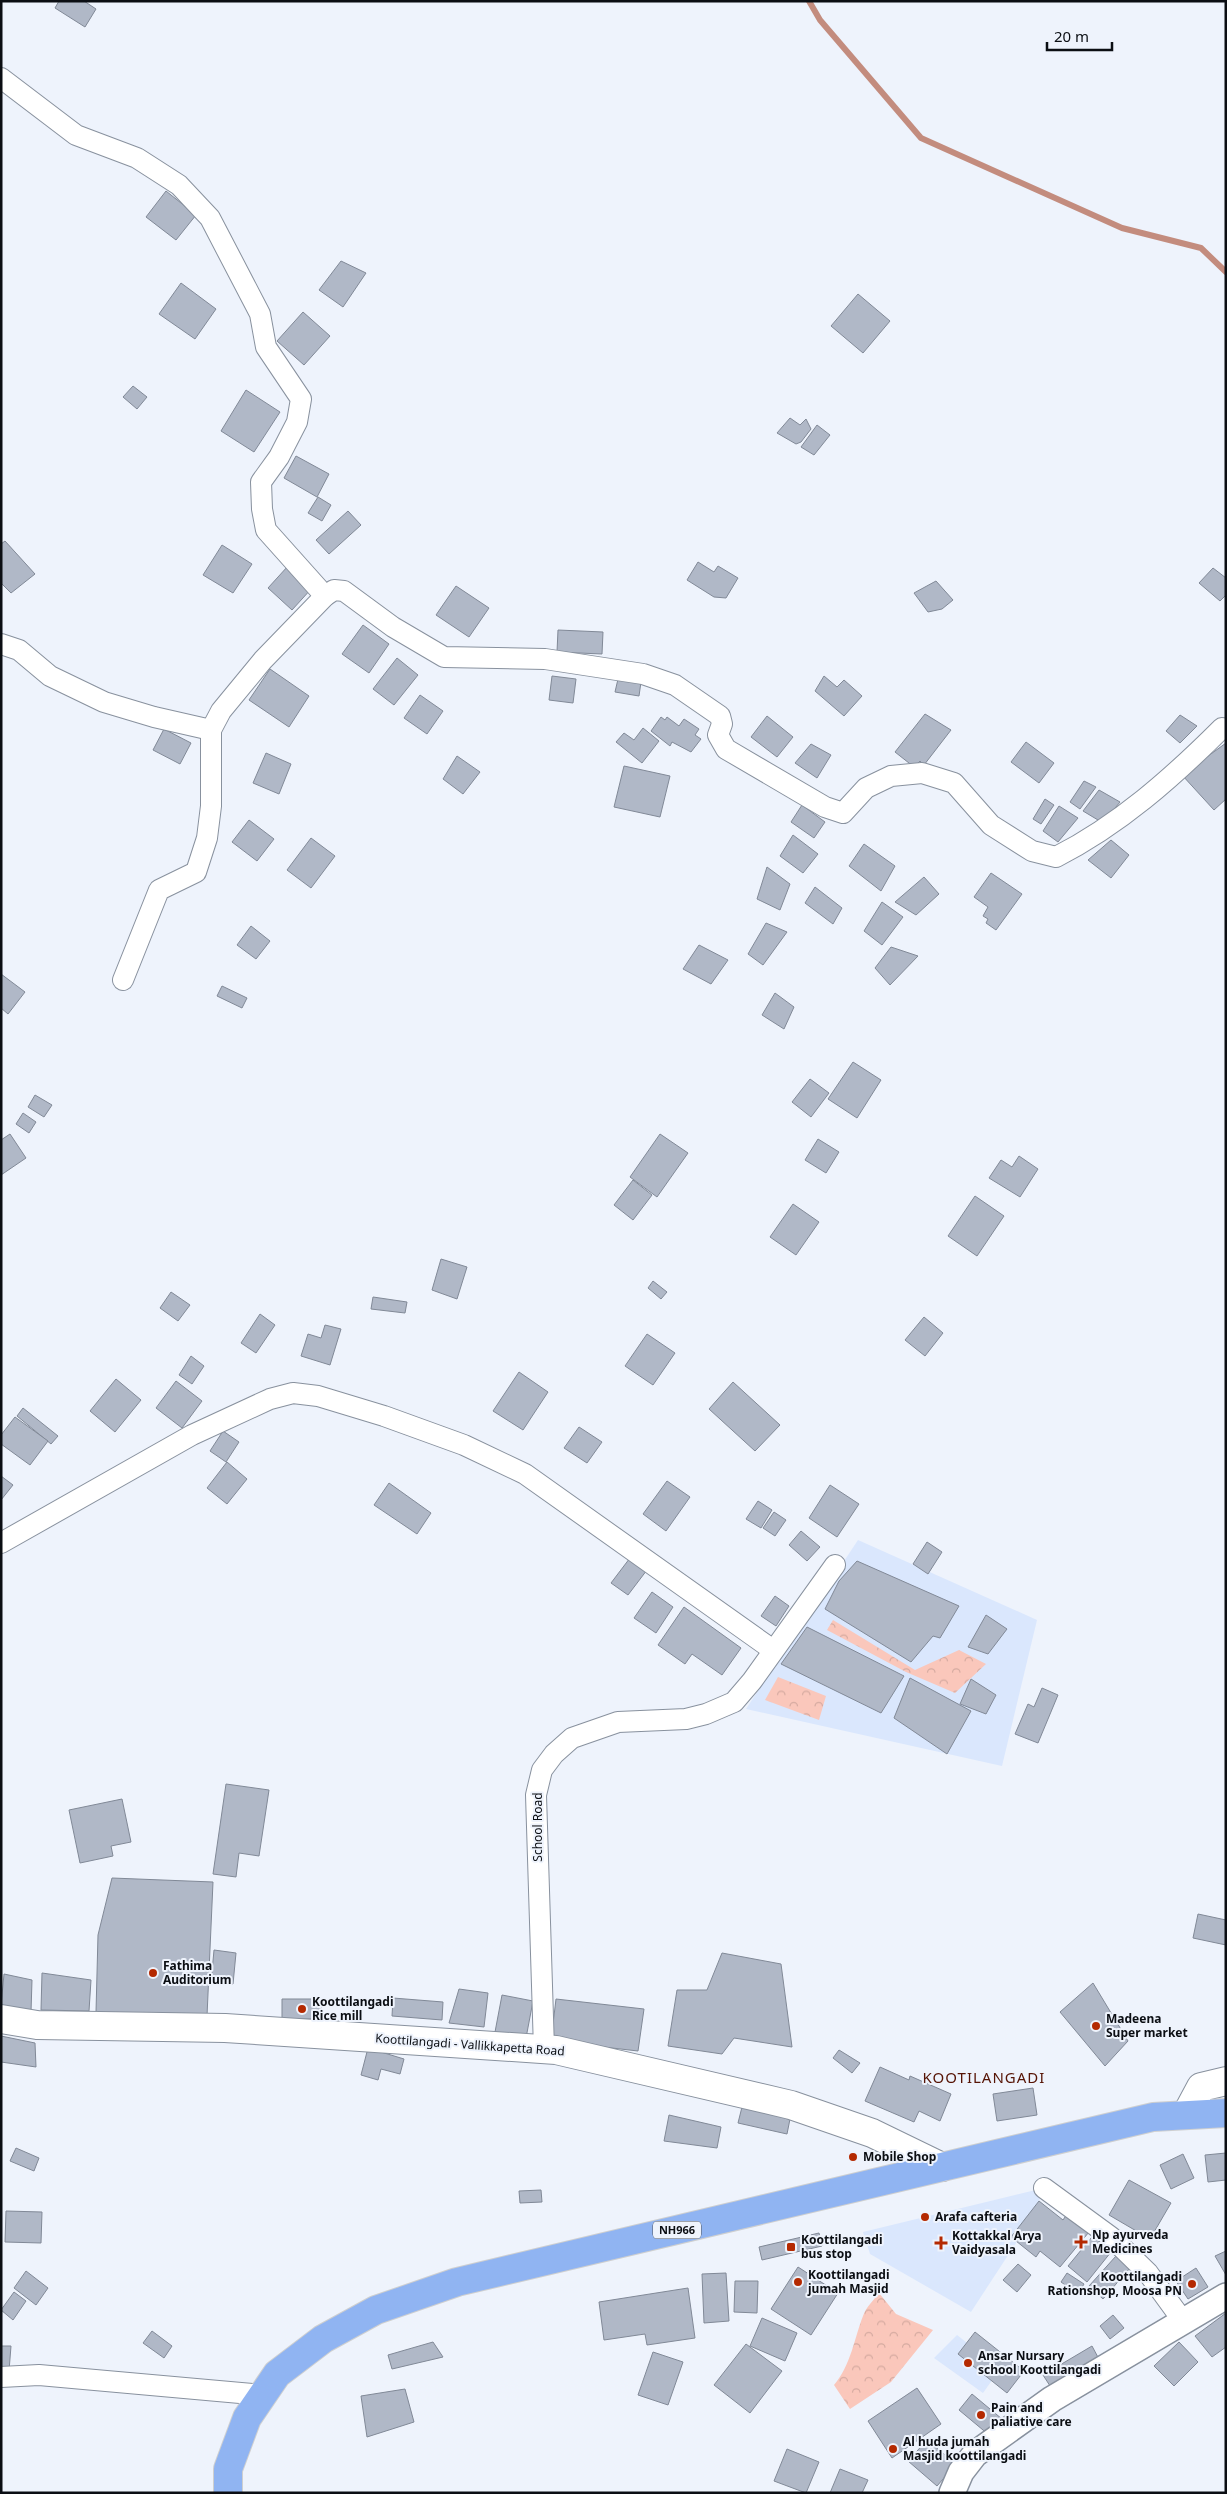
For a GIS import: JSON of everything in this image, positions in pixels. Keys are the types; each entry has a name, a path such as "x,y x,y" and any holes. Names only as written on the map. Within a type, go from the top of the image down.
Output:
{"highway":[{"name":"NH966","path":"228,2493 228,2469 247,2418 277,2374 323,2339 376,2310 457,2282 933,2162 1154,2116 1226,2113"}],"main road":[{"name":"Koottilangadi - Vallikkapetta Road","path":"1,2019 37,2025 225,2028 566,2052 791,2105 872,2133 933,2162"},
{"path":"1186,2115 1201,2087 1226,2081"}],"street":[{"path":"1,78 76,136 137,158 179,185 210,218 260,314 266,348 301,399 297,422 279,457 261,482 262,509 266,530 325,596"},
{"path":"123,980 159,890 196,872 207,838 211,806 210,730 221,711 263,660 325,596 334,590 344,591 393,627 444,657 545,659 643,674 675,685 720,716 722,724 718,735 726,749 826,807 843,813 866,788 891,776 922,773 954,783 991,825 1032,850 1056,857 1080,845 1130,810 1176,774 1222,728 1226,729"},
{"path":"1,644 19,650 50,676 104,702 154,717 210,730"},
{"path":"1,1542 192,1435 270,1399 293,1392 318,1396 384,1416 464,1446 525,1474 772,1650"},
{"name":"School Road","path":"544,2049 536,1795 542,1770 554,1754 572,1738 618,1722 686,1719 706,1714 734,1702 752,1681 772,1650 835,1565"},
{"path":"1044,2188 1111,2237 1148,2273 1183,2320"},
{"path":"952,2493 961,2472 975,2454 1052,2399 1226,2296"},
{"path":"1,2377 39,2375 263,2395"}],"shaded area":[{"path":"858,1540 1037,1620 1002,1766 746,1709"},
{"name":"Kottakkal Arya Vaidyasala","path":"1044,2188 1031,2220 971,2312 870,2254 863,2232"},
{"name":"Ansar Nursary school Koottilangadi","path":"957,2335 1000,2369 983,2393 934,2358"}],"green space":[{"path":"833,1620 915,1670 959,1650 986,1664 955,1693 906,1672 827,1630"},
{"path":"778,1677 826,1696 819,1720 765,1700"},
{"path":"879,2293 896,2314 933,2330 891,2382 850,2409 834,2385 848,2360 864,2313"}],"building":[{"path":"59,1 84,1 96,9 85,27 55,8"},
{"path":"166,191 196,215 176,240 146,217"},
{"path":"341,261 366,273 343,307 319,290"},
{"path":"181,283 216,309 195,339 159,314"},
{"path":"858,294 890,321 863,353 831,326"},
{"path":"303,312 330,336 304,365 277,341"},
{"path":"133,386 147,397 137,409 123,397"},
{"path":"246,390 280,412 254,452 221,431"},
{"path":"790,418 800,425 806,419 811,429 801,442 796,444 777,433"},
{"path":"817,425 830,435 814,455 801,447"},
{"path":"296,456 329,474 317,497 284,478"},
{"path":"318,497 331,505 322,521 308,513"},
{"path":"348,511 361,525 329,554 316,540"},
{"path":"5,541 35,574 11,593 1,583 1,544"},
{"path":"222,545 252,564 233,593 203,575"},
{"path":"698,562 714,572 718,566 738,578 726,598 714,597 687,580"},
{"path":"288,566 312,588 292,610 268,588"},
{"path":"1213,568 1226,578 1226,595 1220,601 1199,583"},
{"path":"936,581 953,600 942,609 928,612 914,593"},
{"path":"456,586 489,608 469,637 436,615"},
{"path":"363,625 389,644 369,673 342,654"},
{"path":"558,630 603,632 602,654 557,652"},
{"path":"397,658 418,675 394,705 373,689"},
{"path":"270,669 309,696 289,727 249,700"},
{"path":"552,676 576,679 573,703 549,700"},
{"path":"824,676 837,687 844,680 862,696 844,716 815,691"},
{"path":"618,679 641,682 639,696 615,692"},
{"path":"420,695 443,711 427,734 404,718"},
{"path":"925,714 951,730 924,765 920,761 914,767 895,752"},
{"path":"1180,715 1197,726 1180,743 1166,731"},
{"path":"767,716 793,737 777,757 751,737"},
{"path":"661,717 665,720 667,717 679,726 684,719 699,729 695,735 701,739 691,752 672,742 670,746 651,731"},
{"path":"643,728 659,741 642,763 616,742 624,733 634,740"},
{"path":"164,729 191,743 180,764 153,750"},
{"path":"1026,742 1054,763 1039,783 1011,762"},
{"path":"1226,743 1226,799 1214,810 1182,775"},
{"path":"811,744 831,755 817,778 795,763"},
{"path":"266,753 291,764 279,794 253,783"},
{"path":"457,756 480,772 463,794 443,779"},
{"path":"624,766 670,776 660,817 614,807"},
{"path":"1084,781 1096,787 1080,809 1070,802"},
{"path":"1099,790 1120,802 1103,823 1083,811"},
{"path":"1045,799 1054,805 1041,824 1033,819"},
{"path":"802,805 825,822 814,838 791,822"},
{"path":"1059,806 1078,818 1058,842 1043,831"},
{"path":"249,820 274,839 257,861 232,842"},
{"path":"793,835 818,854 803,873 780,856"},
{"path":"311,838 335,856 311,888 287,870"},
{"path":"1111,840 1129,855 1111,878 1088,860"},
{"path":"864,844 895,866 881,891 849,866"},
{"path":"767,867 790,884 780,910 757,899"},
{"path":"991,873 1022,894 996,930 986,923 988,919 983,916 988,907 974,897"},
{"path":"924,877 939,894 916,915 895,902"},
{"path":"815,887 842,908 833,924 805,903"},
{"path":"882,902 903,917 882,945 864,931"},
{"path":"766,923 787,932 763,965 748,954"},
{"path":"251,926 270,941 256,959 237,945"},
{"path":"699,945 728,960 711,984 683,969"},
{"path":"891,947 918,956 890,985 875,968"},
{"path":"1,974 25,992 8,1014 1,1008"},
{"path":"222,986 247,998 242,1008 217,996"},
{"path":"775,993 794,1007 784,1029 762,1015"},
{"path":"853,1062 881,1080 857,1118 828,1099"},
{"path":"810,1079 829,1093 811,1117 792,1102"},
{"path":"35,1095 52,1105 44,1117 28,1107"},
{"path":"23,1113 36,1122 29,1133 16,1124"},
{"path":"10,1134 26,1158 1,1175 1,1140"},
{"path":"660,1134 688,1153 657,1197 630,1177"},
{"path":"818,1139 839,1152 826,1173 805,1160"},
{"path":"1019,1156 1038,1169 1020,1197 989,1178 1001,1160 1012,1167"},
{"path":"633,1180 652,1195 633,1220 614,1205"},
{"path":"975,1196 1004,1216 977,1256 948,1236"},
{"path":"793,1204 819,1222 796,1255 770,1237"},
{"path":"441,1259 467,1267 457,1299 432,1290"},
{"path":"653,1281 667,1292 661,1299 648,1288"},
{"path":"171,1292 190,1305 178,1321 160,1308"},
{"path":"373,1297 407,1302 405,1313 371,1309"},
{"path":"260,1314 275,1325 256,1353 241,1343"},
{"path":"924,1317 943,1333 925,1356 905,1340"},
{"path":"325,1325 341,1329 330,1365 301,1356 308,1334 321,1338"},
{"path":"647,1334 675,1353 653,1385 625,1366"},
{"path":"191,1356 204,1366 192,1384 179,1375"},
{"path":"519,1372 548,1392 523,1430 493,1411"},
{"path":"116,1379 141,1400 115,1432 90,1411"},
{"path":"176,1381 202,1401 182,1428 156,1408"},
{"path":"733,1382 780,1425 755,1451 709,1409"},
{"path":"23,1408 58,1436 51,1444 17,1416"},
{"path":"15,1417 48,1441 30,1465 1,1444 1,1435"},
{"path":"579,1427 602,1442 587,1463 564,1448"},
{"path":"223,1431 239,1442 226,1462 210,1451"},
{"path":"227,1462 247,1479 227,1504 207,1488"},
{"path":"1,1476 13,1485 1,1500"},
{"path":"667,1481 690,1497 666,1531 643,1514"},
{"path":"389,1483 431,1513 417,1534 374,1505"},
{"path":"830,1485 859,1504 837,1537 809,1518"},
{"path":"758,1501 772,1510 761,1528 746,1519"},
{"path":"774,1512 786,1520 775,1536 763,1528"},
{"path":"801,1531 820,1547 807,1561 789,1545"},
{"path":"927,1542 942,1552 928,1574 913,1564"},
{"path":"633,1554 650,1566 628,1595 611,1583"},
{"path":"857,1561 959,1606 940,1638 933,1636 911,1662 825,1609 839,1581"},
{"path":"652,1592 673,1607 656,1633 634,1618"},
{"path":"775,1596 789,1606 776,1626 761,1616"},
{"path":"684,1607 741,1648 722,1675 692,1654 685,1664 658,1645"},
{"path":"986,1615 1007,1629 988,1654 968,1647"},
{"path":"807,1627 904,1676 881,1713 781,1664"},
{"path":"910,1678 971,1711 947,1754 894,1718"},
{"path":"971,1679 996,1695 986,1714 960,1704"},
{"path":"1042,1688 1058,1695 1038,1743 1015,1734 1028,1704 1034,1707"},
{"path":"226,1784 269,1790 259,1856 239,1853 236,1877 213,1874"},
{"path":"122,1799 131,1842 111,1846 113,1856 80,1863 69,1810"},
{"name":"Fathima Auditorium","path":"112,1878 213,1882 207,2016 162,2019 96,2012 98,1935"},
{"path":"1198,1914 1226,1920 1226,1945 1193,1938"},
{"path":"214,1950 236,1953 233,1984 211,1983"},
{"path":"722,1953 781,1964 792,2047 734,2038 722,2054 668,2046 677,1990 707,1990"},
{"path":"42,1973 91,1980 89,2011 41,2010"},
{"path":"4,1974 32,1980 31,2012 1,2006"},
{"name":"Madeena Super market","path":"1093,1983 1128,2041 1105,2066 1060,2012"},
{"path":"459,1989 488,1993 484,2027 449,2023"},
{"path":"502,1995 533,2001 526,2038 495,2032"},
{"path":"393,1998 443,2002 442,2020 392,2016"},
{"name":"Koottilangadi Rice mill","path":"282,1999 319,1999 324,2019 282,2019"},
{"path":"556,1999 644,2009 638,2051 551,2041"},
{"path":"1,2036 35,2043 36,2067 1,2062"},
{"path":"368,2048 404,2059 400,2074 381,2069 378,2080 361,2075"},
{"path":"839,2050 860,2063 852,2073 833,2058"},
{"path":"880,2067 909,2080 910,2076 951,2094 940,2121 919,2111 914,2122 865,2101"},
{"path":"1033,2088 1037,2115 997,2121 993,2094"},
{"path":"743,2103 791,2114 787,2134 738,2123"},
{"path":"669,2115 721,2127 717,2148 664,2141"},
{"path":"16,2148 39,2158 34,2171 10,2161"},
{"path":"1226,2153 1226,2180 1208,2182 1205,2155"},
{"path":"1183,2154 1194,2178 1171,2189 1160,2165"},
{"path":"1129,2180 1171,2203 1150,2239 1109,2215"},
{"path":"541,2190 542,2202 520,2203 519,2191"},
{"path":"1039,2201 1063,2220 1067,2214 1089,2232 1060,2267 1040,2251 1036,2257 1011,2237"},
{"path":"6,2211 42,2212 41,2243 5,2242"},
{"path":"1096,2232 1115,2247 1087,2282 1068,2266"},
{"name":"Koottilangadi bus stop","path":"819,2233 822,2246 762,2260 759,2247"},
{"path":"1226,2251 1226,2275 1215,2256"},
{"path":"1116,2256 1130,2268 1103,2299 1089,2286"},
{"path":"1018,2264 1031,2275 1017,2292 1003,2280"},
{"path":"798,2267 838,2293 811,2335 771,2309"},
{"name":"Koottilangadi Rationshop, Moosa PN","path":"1196,2268 1208,2287 1188,2299 1176,2281"},
{"path":"26,2271 48,2288 36,2305 14,2288"},
{"path":"726,2273 729,2321 704,2323 702,2274"},
{"path":"1067,2273 1084,2284 1078,2294 1061,2282"},
{"path":"735,2281 758,2281 757,2313 734,2312"},
{"path":"688,2288 695,2338 647,2345 645,2334 604,2340 599,2302"},
{"path":"14,2292 26,2301 13,2320 1,2310"},
{"path":"1226,2313 1226,2347 1212,2357 1195,2336"},
{"path":"1113,2315 1124,2328 1110,2339 1100,2326"},
{"path":"762,2318 797,2333 785,2361 750,2346"},
{"path":"152,2331 172,2346 164,2358 143,2343"},
{"path":"975,2332 1024,2371 1007,2393 958,2354"},
{"path":"433,2342 443,2357 392,2369 388,2355"},
{"path":"1179,2342 1198,2362 1174,2386 1154,2366"},
{"path":"746,2344 782,2371 750,2413 714,2385"},
{"path":"1,2346 11,2346 9,2371 1,2370"},
{"path":"1092,2346 1100,2361 1052,2389 1043,2375"},
{"path":"653,2352 683,2362 668,2405 638,2395"},
{"name":"Al huda jumah Masjid koottilangadi","path":"917,2388 941,2424 892,2458 868,2421"},
{"path":"405,2389 414,2422 367,2437 361,2396"},
{"name":"Pain and paliative care","path":"972,2394 1002,2419 989,2435 959,2410"},
{"path":"927,2440 956,2464 937,2486 908,2461"},
{"path":"787,2449 819,2462 806,2493 774,2481"},
{"path":"840,2469 868,2480 862,2493 830,2493"}],"waterway":[{"path":"809,1 820,20 921,138 1122,228 1201,248 1226,272"}],"place":[{"name":"Fathima Auditorium","path":"153,1973"},
{"name":"Koottilangadi Rice mill","path":"302,2009"},
{"name":"Madeena Super market","path":"1096,2026"},
{"name":"Mobile Shop","path":"853,2157"},
{"name":"Arafa cafteria","path":"925,2217"},
{"name":"Np ayurveda Medicines","path":"1081,2242"},
{"name":"Kottakkal Arya Vaidyasala","path":"941,2243"},
{"name":"Koottilangadi bus stop","path":"791,2247"},
{"name":"Koottilangadi jumah Masjid","path":"798,2282"},
{"name":"Koottilangadi Rationshop, Moosa PN","path":"1192,2284"},
{"name":"Ansar Nursary school Koottilangadi","path":"968,2363"},
{"name":"Pain and paliative care","path":"981,2415"},
{"name":"Al huda jumah Masjid koottilangadi","path":"893,2449"}],"district":[{"name":"KOOTILANGADI","path":"984,2078"}]}
